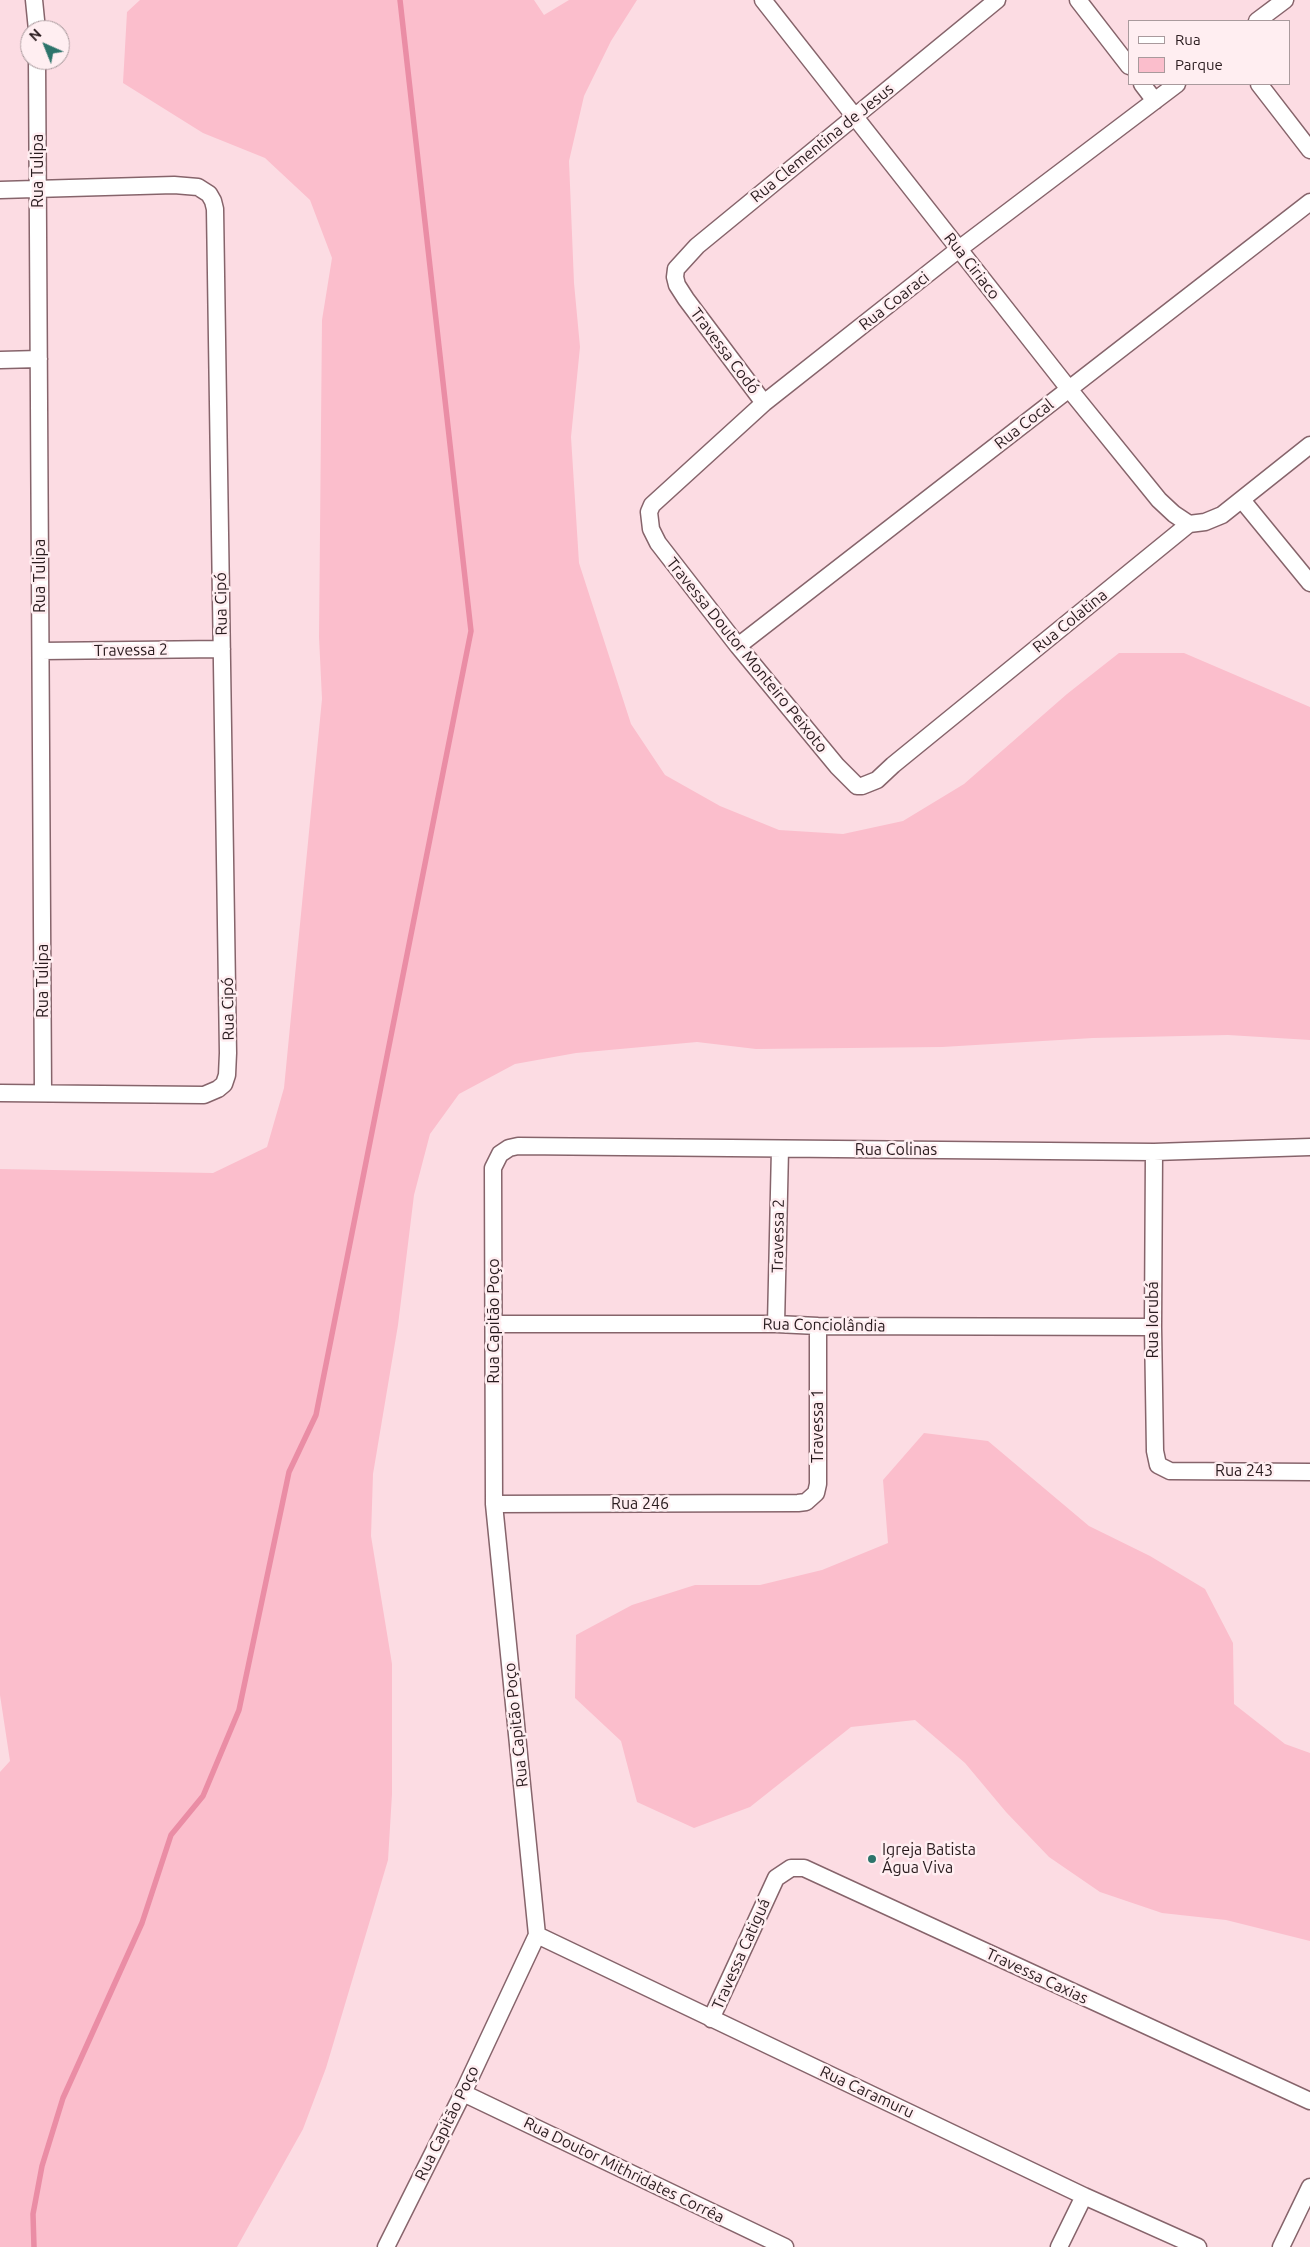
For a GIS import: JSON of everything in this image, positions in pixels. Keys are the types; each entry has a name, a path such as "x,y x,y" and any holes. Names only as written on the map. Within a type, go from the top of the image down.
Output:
{"street":[{"path":"34,0 36,20"},
{"name":"Rua Ciriaco","path":"763,0 1069,389 1159,500 1174,514 1189,524"},
{"name":"Rua Clementina de Jesus","path":"686,299 677,285 676,269 697,246 997,0"},
{"path":"1078,0 1128,65"},
{"path":"1258,20 1285,0"},
{"name":"Rua Tulipa","path":"37,70 43,1092"},
{"path":"1143,85 1155,101"},
{"name":"Rua Coaraci","path":"658,543 651,529 650,512 652,505 764,402 959,249 1176,85"},
{"path":"1260,85 1310,150"},
{"name":"Rua Cipó","path":"0,190 174,185 198,187 209,194 215,209 227,1075 224,1084 204,1095 43,1092"},
{"name":"Rua Cocal","path":"738,646 1310,202"},
{"name":"Travessa Codó","path":"686,299 764,402"},
{"path":"0,360 39,359"},
{"name":"Rua Colatina","path":"836,766 857,786 877,780 1189,524 1205,522 1222,515 1310,445"},
{"path":"1242,500 1310,583"},
{"name":"Travessa Doutor Monteiro Peixoto","path":"658,543 738,646 836,766"},
{"name":"Travessa 2","path":"41,651 222,649"},
{"path":"0,1093 43,1092"},
{"name":"Rua Colinas","path":"493,1168 500,1154 518,1146 780,1150 1154,1152 1310,1147"},
{"name":"Travessa 2","path":"776,1324 780,1150"},
{"name":"Rua Iorubá","path":"1154,1152 1153,1327 1156,1458 1158,1465 1164,1469 1179,1471"},
{"name":"Rua Capitão Poço","path":"386,2247 463,2094 537,1936 494,1504 493,1168"},
{"name":"Rua Conciolândia","path":"494,1324 1153,1327"},
{"name":"Travessa 1","path":"786,1503 806,1502 816,1493 818,1484 818,1326"},
{"name":"Rua 243","path":"1179,1471 1310,1472"},
{"name":"Rua 246","path":"494,1504 786,1503"},
{"name":"Travessa Caxias","path":"770,1888 776,1878 786,1870 804,1868 1310,2102"},
{"name":"Travessa Catiguá","path":"711,2019 770,1888"},
{"name":"Rua Caramuru","path":"537,1936 1084,2196 1198,2247"},
{"name":"Rua Doutor Mithridates Corrêa","path":"463,2094 785,2247"},
{"path":"1282,2247 1310,2188"},
{"path":"1059,2247 1084,2196"}],"green space":[{"path":"140,0 534,0 544,15 569,0 637,0 611,41 584,96 569,161 574,283 580,347 571,437 579,563 631,724 665,775 720,806 779,830 843,834 903,821 964,784 1067,694 1119,653 1184,653 1310,707 1310,1040 1228,1035 1093,1038 942,1047 756,1049 697,1042 576,1053 515,1064 459,1094 430,1134 414,1195 398,1325 373,1474 371,1536 392,1664 392,1794 388,1860 326,2068 303,2129 237,2247 0,2247 0,1772 10,1761 0,1695 0,1169 213,1173 267,1147 284,1088 322,699 319,637 322,320 332,258 310,200 265,158 203,133 123,83 127,12"},
{"path":"924,1433 988,1441 1089,1526 1150,1556 1205,1589 1233,1643 1234,1704 1285,1744 1310,1753 1310,1941 1226,1920 1162,1913 1100,1892 1049,1857 1006,1812 965,1763 915,1720 851,1727 750,1807 694,1828 637,1802 621,1741 575,1698 576,1635 632,1605 695,1585 760,1585 822,1570 888,1543 883,1480"}],"waterway":[{"path":"34,2247 33,2214 42,2166 63,2098 142,1923 171,1835 203,1796 239,1710 289,1472 316,1415 471,631 400,0"}],"place":[{"name":"Igreja Batista Água Viva","path":"872,1859"}]}
